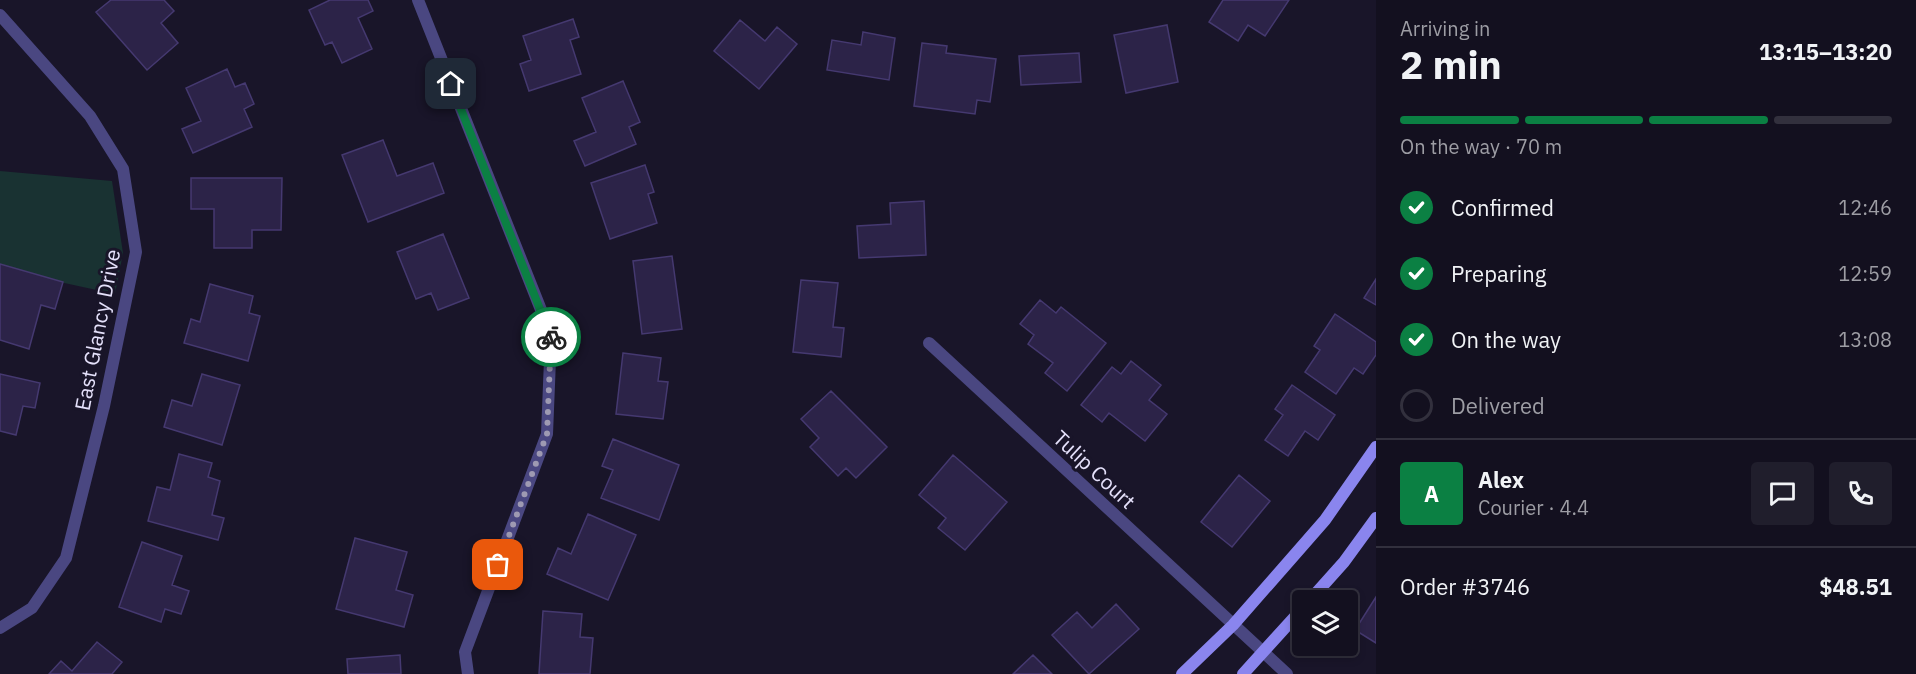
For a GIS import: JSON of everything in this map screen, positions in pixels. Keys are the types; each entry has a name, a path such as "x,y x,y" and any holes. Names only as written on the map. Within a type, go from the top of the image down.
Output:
{"street":[{"path":"418,0 551,335 547,434 465,652 468,674"},
{"name":"East Glancy Drive","path":"0,15 90,116 123,169 136,252 104,406 66,558 32,608 0,628"},
{"name":"Tulip Court","path":"929,343 1287,674"},
{"path":"1182,674 1233,625 1325,520 1376,447"},
{"path":"1319,590 1344,562 1376,518"},
{"path":"1243,674 1292,620"}],"green space":[{"path":"0,171 112,181 123,253 115,294 0,269"}],"building":[{"path":"111,0 164,0 174,11 161,23 178,43 147,70 96,12"},
{"path":"330,0 368,0 373,11 358,18 372,49 342,63 332,42 325,45 309,10"},
{"path":"1223,0 1289,0 1265,36 1248,25 1238,41 1209,22"},
{"path":"573,19 579,37 570,40 581,74 529,91 520,64 531,60 523,36"},
{"path":"740,20 765,41 777,27 797,44 759,89 714,51"},
{"path":"1167,25 1178,82 1126,93 1114,35"},
{"path":"863,32 895,38 889,80 827,70 832,40 861,45"},
{"path":"922,43 947,46 946,53 996,59 990,102 977,100 975,114 914,106"},
{"path":"1079,53 1081,82 1021,85 1019,56"},
{"path":"227,69 235,87 245,83 254,104 244,109 252,127 193,153 182,129 201,121 186,88"},
{"path":"623,81 640,122 629,127 636,144 585,166 574,141 596,132 582,98"},
{"path":"383,140 397,176 433,163 444,193 368,222 342,155"},
{"path":"645,165 654,192 648,194 657,223 610,239 591,183"},
{"path":"191,178 282,178 281,230 252,230 252,248 214,248 214,209 191,209"},
{"path":"924,201 926,255 859,258 857,226 891,224 890,203"},
{"path":"443,234 469,298 438,310 431,293 416,299 397,252"},
{"path":"672,256 682,329 642,334 633,261"},
{"path":"0,264 63,282 55,309 41,305 29,349 0,340"},
{"path":"1376,279 1376,305 1364,298"},
{"path":"801,280 838,283 833,327 844,328 841,357 793,352"},
{"path":"210,284 253,296 249,313 260,316 248,361 184,343 191,319 200,322"},
{"path":"1040,300 1056,313 1061,307 1106,343 1067,391 1045,373 1053,363 1028,344 1034,335 1020,324"},
{"path":"1335,314 1376,342 1376,355 1363,374 1354,368 1336,394 1305,372 1320,350 1314,346"},
{"path":"623,353 661,358 658,381 668,382 663,419 616,414"},
{"path":"1131,361 1161,385 1149,400 1167,414 1145,441 1109,413 1102,422 1081,405 1112,367 1121,374"},
{"path":"0,374 40,383 35,408 23,406 16,435 0,431"},
{"path":"202,374 240,385 222,445 164,427 172,400 192,406"},
{"path":"1292,385 1335,415 1318,440 1305,431 1288,456 1265,440 1283,415 1275,409"},
{"path":"831,391 887,447 856,478 846,468 838,476 810,447 819,438 801,419"},
{"path":"613,439 679,465 659,520 601,498 613,470 602,466"},
{"path":"179,454 212,463 208,477 220,481 212,515 224,518 218,540 148,521 157,487 170,490"},
{"path":"953,455 1007,502 965,550 938,528 946,518 919,495"},
{"path":"1239,475 1270,501 1232,547 1201,522"},
{"path":"588,514 636,535 608,600 547,574 558,548 571,554"},
{"path":"355,538 407,552 396,590 413,595 404,627 336,609"},
{"path":"142,542 182,556 172,585 189,591 181,614 165,609 161,622 119,607"},
{"path":"1376,597 1376,643 1358,632 1358,625"},
{"path":"1116,604 1139,629 1089,674 1052,635 1077,612 1092,628"},
{"path":"543,611 582,614 580,637 593,638 590,674 539,674"},
{"path":"97,642 122,662 112,674 49,674 61,661 72,671"},
{"path":"400,655 401,674 348,674 347,659"},
{"path":"1033,655 1052,674 1013,674"}],"way so far":[{"path":"498,565 547,434 551,337"}],"route":[{"path":"451,84 551,337"}]}
